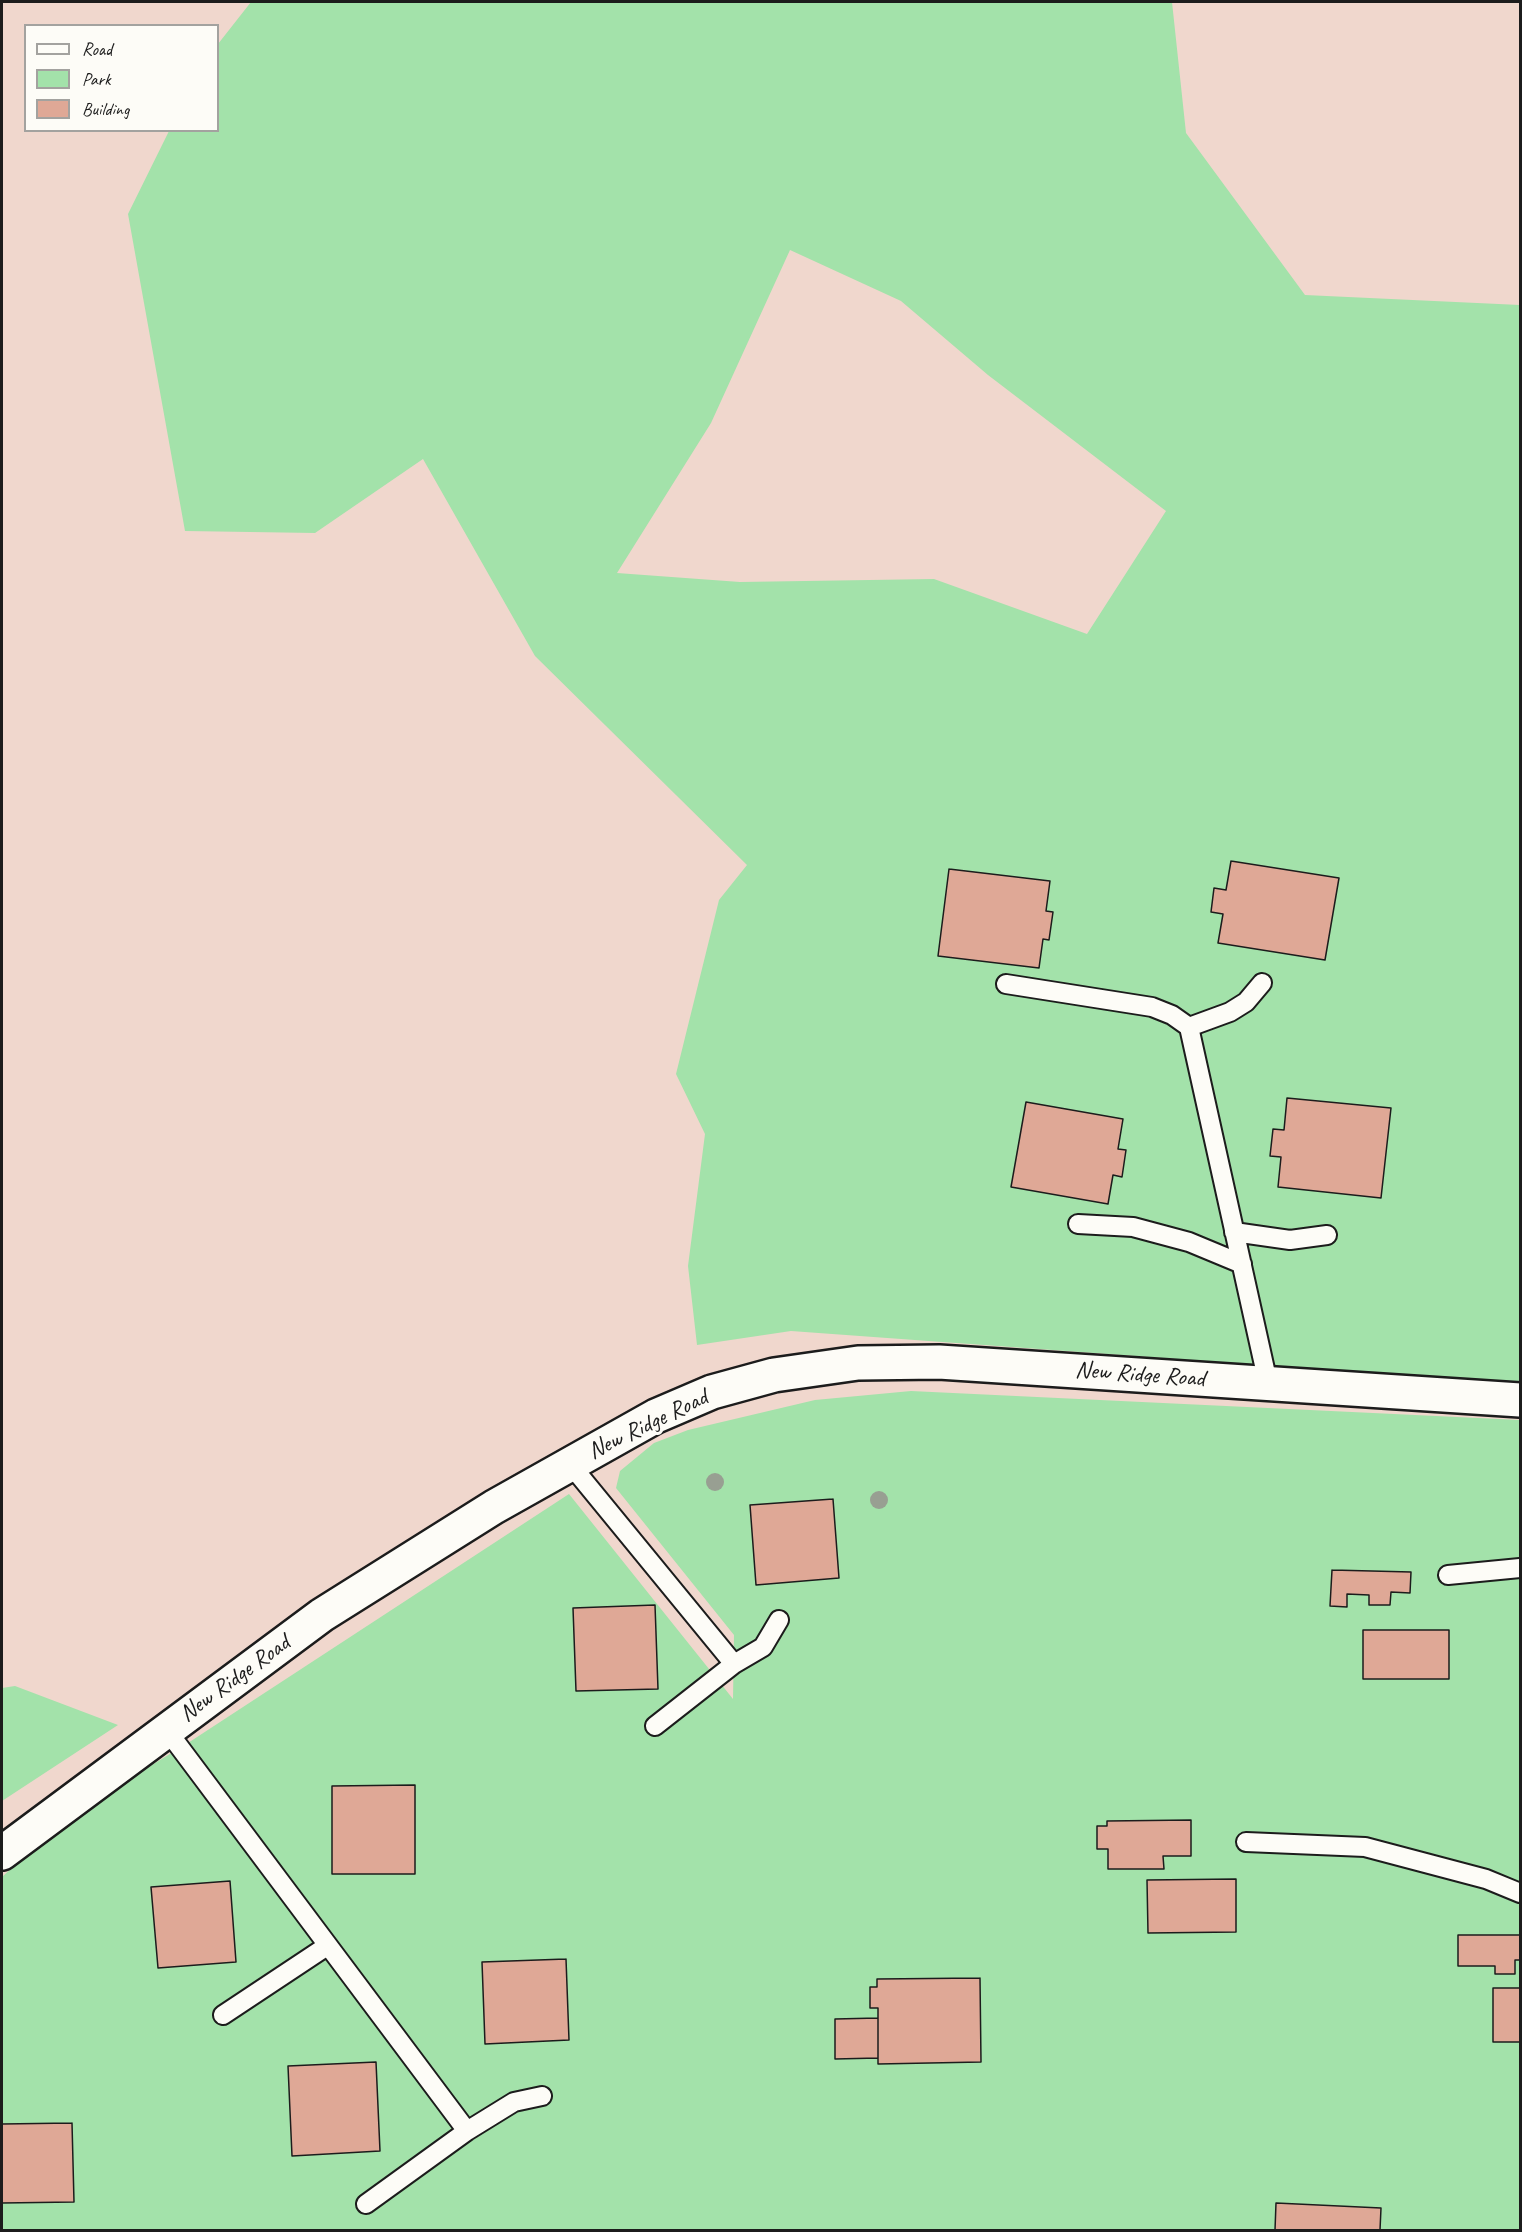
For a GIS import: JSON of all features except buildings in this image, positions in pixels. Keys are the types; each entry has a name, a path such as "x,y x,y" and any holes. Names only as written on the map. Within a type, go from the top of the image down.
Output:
{"street":[{"name":"New Ridge Road","path":"2,1853 322,1615 494,1507 656,1416 712,1392 774,1375 858,1363 939,1362 1521,1400"}],"lane":[{"path":"1189,1027 1230,1012 1246,1002 1262,983"},
{"path":"1006,984 1152,1007 1172,1015 1189,1027 1268,1383"},
{"path":"1078,1224 1133,1227 1189,1242 1242,1264"},
{"path":"1234,1232 1290,1240 1327,1235"},
{"path":"570,1464 734,1664"},
{"path":"1448,1575 1521,1568"},
{"path":"655,1726 734,1664 763,1647 779,1620"},
{"path":"166,1729 467,2131"},
{"path":"1246,1842 1365,1847 1486,1879 1521,1893"},
{"path":"223,2015 327,1946"},
{"path":"366,2204 467,2131 514,2102 542,2096"}],"shaded area":[{"path":"2,2 1520,2 1520,2230 2,2230"}],"green space":[{"path":"251,2 1172,2 1186,133 1305,295 1520,305 1520,1384 791,1331 697,1345 688,1266 705,1134 676,1074 719,900 747,865 535,656 423,459 315,533 185,531 128,214 169,132 219,132 219,43","holes":["790,250 901,301 988,375 1166,511 1087,634 934,579 740,582 617,573 711,423"]},
{"path":"911,1391 1520,1420 1520,2230 2,2230 2,1877 42,1840 98,1798 191,1741 569,1494 733,1699 734,1635 616,1488 620,1471 654,1443 688,1430 815,1400"},
{"path":"15,1686 118,1725 2,1801 2,1688"}]}
